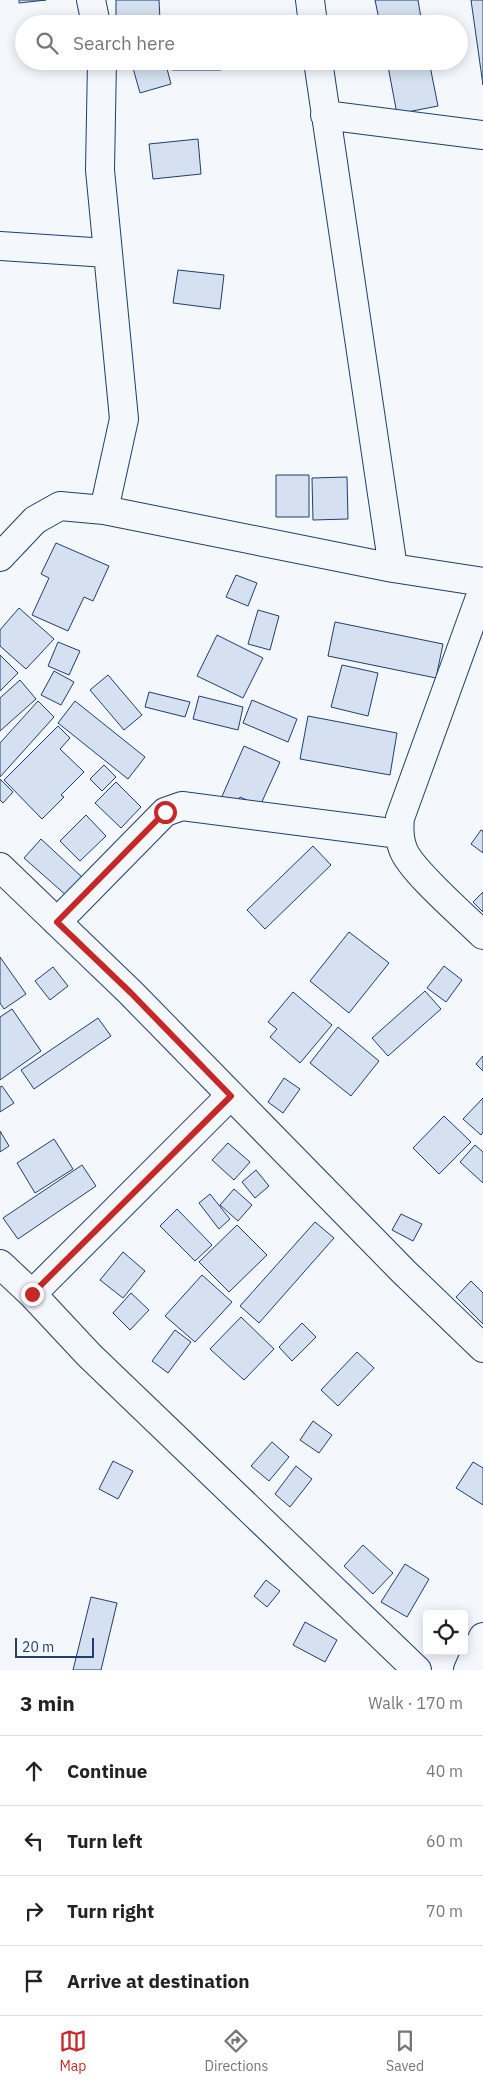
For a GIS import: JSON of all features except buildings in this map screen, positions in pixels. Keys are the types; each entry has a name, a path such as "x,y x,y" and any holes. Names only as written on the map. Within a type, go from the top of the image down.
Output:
{"street":[{"path":"91,0 94,15"},
{"path":"310,0 312,15"},
{"path":"102,70 100,170 124,419 104,510"},
{"path":"319,70 393,568"},
{"path":"325,116 483,135"},
{"path":"0,246 107,253"},
{"path":"0,557 34,520 60,506 104,510 393,568 483,582"},
{"path":"483,589 400,818 399,834 403,850 414,867 483,935"},
{"path":"57,922 165,812 182,806 399,834"},
{"path":"0,867 131,993 398,1265 483,1348"},
{"path":"32,1294 231,1096"},
{"path":"0,1264 32,1294 89,1355 417,1670"},
{"path":"468,1670 483,1637"}],"route":[{"path":"32,1294 231,1096 131,993 57,922 165,812"}]}
